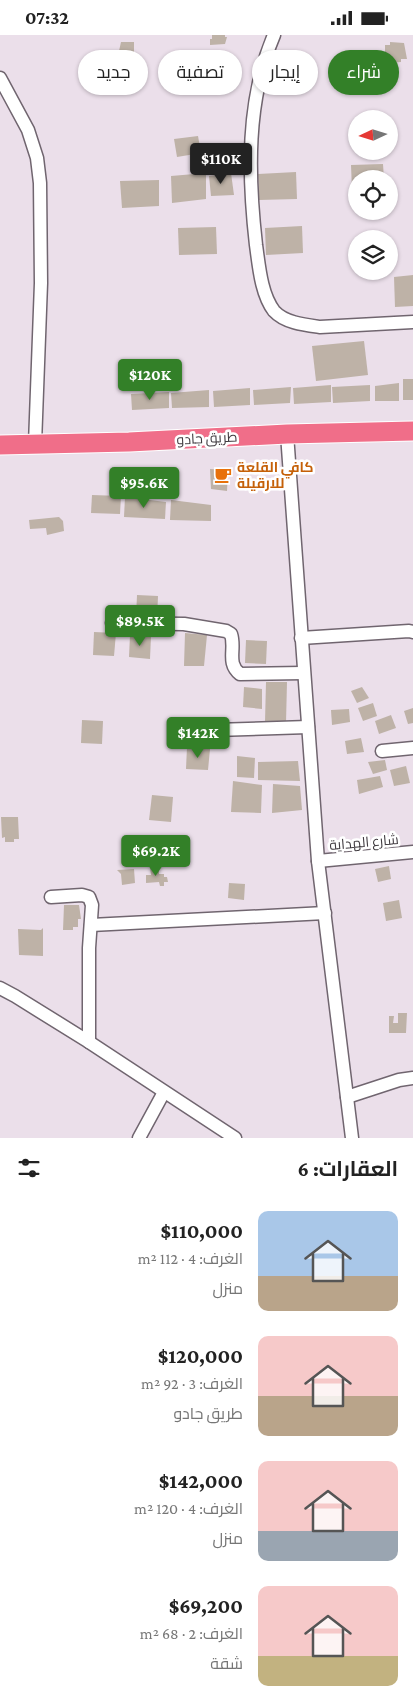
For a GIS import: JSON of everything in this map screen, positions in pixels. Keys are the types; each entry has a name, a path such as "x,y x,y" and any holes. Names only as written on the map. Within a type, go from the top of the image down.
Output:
{"highway":[{"name":"طريق جادو","path":"0,445 413,431"}],"street":[{"path":"274,35 266,54 258,83 253,116 251,151 251,188 257,253 270,305 281,316 293,322 320,327 413,322"},
{"path":"0,78 28,130 36,158 40,183 41,283 35,444"},
{"path":"287,434 318,861 352,1138"},
{"path":"112,623 184,624 226,631 231,634 233,639 232,663 234,669 240,675 303,673"},
{"path":"301,638 413,632"},
{"path":"215,730 308,727"},
{"path":"382,751 413,748"},
{"name":"شارع الهداية","path":"318,861 413,852"},
{"path":"51,897 82,895 89,897 92,905 90,925 89,1042"},
{"path":"90,925 325,913"},
{"path":"0,988 89,1042 235,1138"},
{"path":"347,1097 399,1080 413,1078"},
{"path":"139,1138 164,1092"}],"building":[{"path":"212,35 225,35 227,37 225,44 210,45"},
{"path":"121,42 134,42 134,50 119,50"},
{"path":"390,42 404,43 407,59 401,59 401,62 399,62 399,50 385,50 385,45 390,45"},
{"path":"198,136 201,153 177,157 174,139"},
{"path":"383,164 383,170 351,170 351,165"},
{"path":"296,172 297,199 259,200 258,174"},
{"path":"206,173 206,199 172,203 171,176"},
{"path":"231,173 234,195 211,196 209,176"},
{"path":"159,180 159,206 122,208 120,181"},
{"path":"302,226 303,253 266,255 265,228"},
{"path":"216,227 217,254 179,255 178,228"},
{"path":"413,275 413,306 395,307 394,280 398,280 398,277"},
{"path":"364,341 368,375 316,381 312,346"},
{"path":"403,379 413,379 413,400 403,400"},
{"path":"399,383 399,401 375,401 375,386"},
{"path":"331,385 331,402 294,404 293,388"},
{"path":"370,385 370,401 333,403 332,387"},
{"path":"291,387 290,403 254,405 253,390"},
{"path":"250,388 250,405 214,407 213,391"},
{"path":"209,390 209,407 172,408 171,393"},
{"path":"169,392 169,408 132,410 131,394"},
{"path":"210,469 228,470 227,491 211,489"},
{"path":"92,495 121,496 120,514 91,513"},
{"path":"125,497 166,502 165,519 124,517"},
{"path":"171,500 211,505 211,521 170,520"},
{"path":"59,517 63,521 64,531 47,535 46,528 30,529 29,520"},
{"path":"137,595 158,596 157,619 136,617"},
{"path":"94,632 116,633 114,656 93,655"},
{"path":"185,633 207,635 204,666 184,666"},
{"path":"130,635 151,636 150,659 129,657"},
{"path":"246,640 267,641 266,664 245,663"},
{"path":"266,682 287,682 286,723 265,722"},
{"path":"244,687 262,689 262,709 243,707"},
{"path":"362,687 369,698 357,703 351,691"},
{"path":"373,703 377,716 363,721 358,708"},
{"path":"413,708 413,723 408,724 404,711"},
{"path":"349,709 350,722 332,725 331,710"},
{"path":"391,715 396,728 379,734 375,721"},
{"path":"82,720 103,721 102,744 81,743"},
{"path":"361,738 364,752 347,754 345,741"},
{"path":"187,747 210,749 208,770 186,769"},
{"path":"237,756 255,758 254,778 237,777"},
{"path":"385,760 387,770 373,774 368,762"},
{"path":"298,761 300,781 258,780 258,762"},
{"path":"406,766 410,783 394,786 390,770"},
{"path":"380,776 383,787 359,794 357,780"},
{"path":"233,781 262,785 261,813 231,812"},
{"path":"273,784 300,786 302,810 272,813"},
{"path":"152,795 173,797 171,822 149,820"},
{"path":"1,817 18,817 19,839 14,839 14,842 5,842 5,837 2,838"},
{"path":"161,839 163,842 163,839 165,839 165,843 167,843 167,846 163,846 164,857 158,857 158,860 149,861 148,852 145,852 144,844 157,843 157,840"},
{"path":"389,866 391,879 378,882 375,869"},
{"path":"159,867 159,874 164,874 168,882 164,882 164,886 160,886 159,882 146,883 146,875 151,875 150,868"},
{"path":"134,869 135,883 122,885 121,874 117,870"},
{"path":"229,883 245,884 244,900 228,898"},
{"path":"399,900 402,918 386,921 383,903"},
{"path":"64,905 79,905 81,919 78,919 78,927 73,927 73,930 63,930"},
{"path":"43,928 43,956 19,955 18,929 41,930"},
{"path":"398,1013 407,1013 406,1033 389,1033 389,1016 394,1016 393,1023 398,1023"}],"place":[{"name":"كافي القلعة للارقيلة","path":"223,475"}]}
